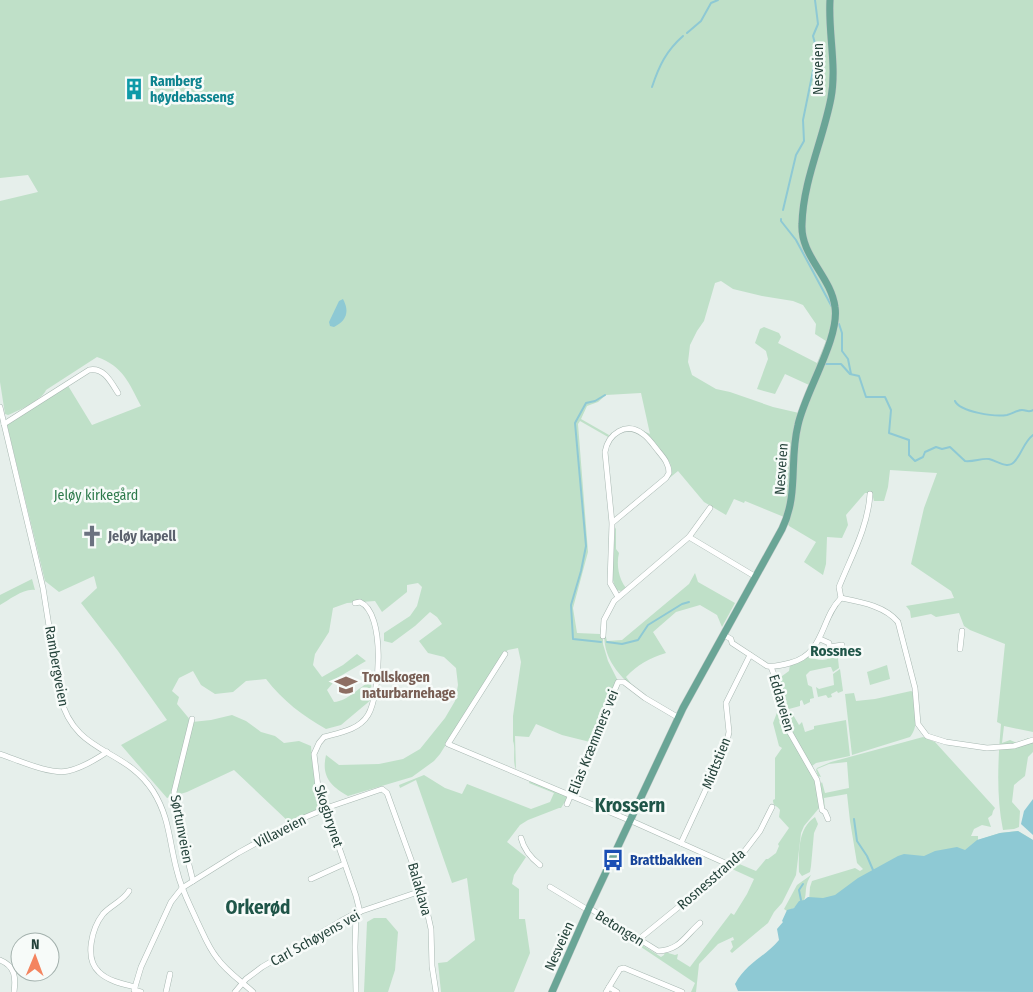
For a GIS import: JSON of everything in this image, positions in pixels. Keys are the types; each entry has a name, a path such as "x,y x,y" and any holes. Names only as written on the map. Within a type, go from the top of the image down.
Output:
{"main road":[{"name":"Nesveien","path":"552,992 588,909 679,718 756,578 782,529 789,511 794,481 795,444 798,425 835,321 835,305 832,294 806,247 802,224 806,196 831,97 833,70 830,39 830,0"}],"street":[{"path":"4,424 89,370 95,369 104,373 118,393"},
{"name":"Rambergveien","path":"0,407 43,588 62,707 81,736 137,772 150,787 160,802 169,828 182,888 214,955 253,992"},
{"path":"612,523 666,478 669,473 667,463 647,437 632,429 618,431 610,438 606,446 612,523 610,584 618,597"},
{"name":"Eddaveien","path":"723,637 764,665 771,667 794,662 811,651 820,639 835,605 841,598 840,587 869,511 870,494"},
{"path":"603,636 605,615 618,597 689,537 710,508"},
{"path":"689,537 756,578"},
{"path":"841,598 885,610 892,614 898,622 915,688 918,724 927,736 946,742 987,748 1011,747 1033,740"},
{"name":"Skogbrynet","path":"355,603 360,602 366,606 374,620 378,653 373,700 367,716 358,724 346,731 324,737 315,750 314,759 318,787 356,896 358,913 355,947 356,992"},
{"path":"960,649 962,631"},
{"path":"820,639 829,643 830,647 842,645"},
{"name":"Eddaveien","path":"811,651 814,654 825,655 830,652 830,647"},
{"path":"505,654 448,744 630,820 728,866"},
{"name":"Midtstien","path":"681,843 726,746 729,732 726,703 750,655"},
{"name":"Eddaveien","path":"771,667 789,731 816,776 822,810 828,819"},
{"name":"Elias Kræmmers vei","path":"568,804 617,684 620,682 679,718"},
{"name":"Sørtunveien","path":"192,719 174,792 186,840 193,881"},
{"path":"0,754 61,772 84,766 106,752"},
{"name":"Villaveien","path":"182,888 294,822 376,790 385,790"},
{"name":"Balaklava","path":"385,790 403,836 431,929 432,966 436,992"},
{"name":"Rosnesstranda","path":"638,940 740,857 767,819 772,808"},
{"path":"520,838 524,849 540,865"},
{"name":"Skogbrynet","path":"311,879 344,864"},
{"name":"Nesveien","path":"550,887 588,909"},
{"path":"135,988 141,967 171,902 182,888"},
{"path":"129,891 127,895 101,917 94,932 92,949 95,965 101,974 141,992"},
{"name":"Carl Schøyens vei","path":"235,992 262,967 313,936 358,913 421,891"},
{"name":"Betongen","path":"588,909 658,951 670,950 678,946 700,922"},
{"path":"0,960 8,963 13,970 14,992"},
{"path":"617,992 608,990 620,969 624,968 682,992"},
{"path":"166,992 170,974"}],"green space":[{"name":"Jeløy kirkegård","path":"0,0 1033,0 1033,732 1004,726 1002,743 1010,740 1017,743 1028,738 1033,740 1033,752 1028,757 1025,776 1014,785 1012,802 1020,811 1019,827 1003,830 998,791 1001,724 997,722 1005,644 964,626 959,613 936,617 931,614 911,618 910,611 906,606 954,598 951,591 911,564 924,508 937,473 890,470 884,501 874,501 872,493 865,493 846,515 848,525 842,538 827,537 826,564 823,575 804,562 816,542 789,526 784,517 745,501 744,503 734,499 726,515 704,502 678,471 667,480 672,472 670,463 641,430 650,434 641,393 606,395 598,402 587,406 581,419 609,435 608,437 580,421 578,424 588,552 573,608 577,633 600,634 603,617 603,644 608,661 617,679 590,742 562,735 536,724 529,737 515,736 516,770 514,762 513,716 521,662 518,648 508,650 503,654 434,761 412,777 348,796 332,784 326,775 326,755 339,765 379,764 403,759 420,749 445,718 455,701 458,685 456,668 444,657 428,653 419,641 442,624 437,617 430,612 392,643 384,641 384,633 410,616 417,606 422,587 418,583 407,585 407,592 382,612 375,601 347,603 333,608 329,632 315,654 313,665 322,677 343,665 357,654 366,661 337,678 327,690 334,702 349,696 371,681 372,699 341,725 326,729 286,701 266,679 246,681 233,692 215,694 201,685 193,671 179,678 172,691 179,697 177,704 192,722 232,715 246,721 261,732 275,736 284,743 299,741 311,746 321,809 291,824 234,770 187,792 167,798 121,745 167,720 81,603 97,588 94,576 59,592 45,581 7,425 67,384 92,425 141,406 129,383 119,370 97,357 46,390 40,398 29,405 8,415 5,414 0,382 0,201 38,192 28,175 0,178","holes":["721,281 733,289 793,301 803,305 816,324 815,334 826,341 817,363 778,343 781,337 779,333 764,327 760,329 755,343 766,351 768,359 757,389 775,394 785,374 809,385 799,413 716,389 692,375 688,362 690,345 704,321 715,283"]},
{"path":"616,527 619,572 626,588 621,591 616,590 612,577"},
{"path":"695,573 698,582 735,603 722,627 717,615 700,605 676,612 653,632 666,653 644,662 626,677 635,689 620,674 609,658 604,639 607,618 605,634 607,641 622,640 689,584"},
{"path":"32,579 35,590 21,593 0,605 0,595"},
{"path":"837,649 839,668 833,672 831,667 810,671 806,675 808,685 812,687 814,698 804,705 802,700 800,701 800,706 789,709 784,708 778,679 789,671 790,665 808,657 820,660 827,659"},
{"path":"887,665 890,679 870,685 867,672"},
{"path":"840,669 843,691 838,693 837,691 831,694 832,697 828,698 826,695 818,697 816,687 819,689 834,685 833,674"},
{"path":"776,691 784,722 814,773 820,807 804,826 801,833 796,875 782,903 768,923 732,953 730,951 733,947 731,941 734,940 733,937 718,944 699,964 696,992 691,992 695,983 632,941 636,941 661,957 665,952 678,954 677,959 690,967 731,913 734,915 754,879 732,869 732,867 737,863 756,871 766,859 776,853 778,844 789,828 779,817 780,810 773,802 775,799 775,758 782,748 779,746 773,723 778,710"},
{"path":"913,692 916,721 910,737 852,755 845,694 854,693 856,701"},
{"path":"786,712 792,713 799,725 802,722 805,732 814,729 814,726 846,720 850,756 816,763 812,766 794,739"},
{"path":"923,737 935,742 995,808 992,815 988,818 991,827 982,825 974,829 971,836 978,836 978,840 1000,833 1018,831 1033,840 866,893 809,901 812,881 855,868 860,871 863,869 857,863 847,794 824,798 825,810 820,785 822,782 825,793 849,788 847,762 829,764 817,769 821,777 818,776 816,770 817,768 831,762"},
{"path":"424,775 445,788 462,794 467,784 531,809 550,802 554,793 529,783 530,781 568,797 561,808 528,820 520,825 507,842 526,857 514,875 512,884 519,889 519,919 525,919 530,953 514,992 441,992 438,963 447,962 475,940 467,878 452,883 416,780 400,788 399,785"},
{"path":"815,817 818,824 814,833 810,872 802,876 799,872 800,842 805,828"},
{"path":"811,875 806,887 804,900 796,907 787,911 784,909 797,885"},
{"path":"374,918 386,918 398,932 395,970 388,992 364,992 367,922"}],"water":[{"path":"343,299 346,316 338,325 330,326 329,322 339,301"},
{"path":"1033,799 1033,835 1021,824 1024,811"},
{"path":"1018,831 1033,840 1033,992 738,991 735,984 740,976 779,940 777,929 783,922 787,910 794,908 799,901 808,897 823,898 835,895 858,878 904,854 924,856 935,851 957,847 965,850 977,840 1000,833"}],"waterway":[{"path":"687,33 701,21 711,3 718,0"},
{"path":"783,210 796,155 804,141 803,120 817,51 813,36 818,24 815,0"},
{"path":"652,87 664,59 683,36"},
{"path":"781,219 796,240 832,307"},
{"path":"839,324 842,333 842,351 848,359 851,374"},
{"path":"825,364 841,364 850,374 859,376 866,397 885,397 891,410 889,433 909,440 909,455 915,461 923,457 925,452 936,447 942,449 950,447 965,461 989,459 1009,465 1020,455 1027,441 1033,435"},
{"path":"601,642 573,639 571,605 586,546 575,423 586,403 595,401 605,395"},
{"path":"955,401 958,405 970,411 995,415 1007,415 1020,410 1033,410"},
{"path":"607,642 622,644 638,640 648,625 682,604 689,602"},
{"path":"854,819 857,841 867,856 873,870"},
{"path":"801,900 799,890 803,884"}],"place":[{"name":"Ramberg høydebasseng","path":"134,89"},
{"name":"Jeløy kapell","path":"92,536"},
{"name":"Trollskogen naturbarnehage","path":"346,685"},
{"name":"Brattbakken","path":"613,860"}],"district":[{"name":"Rossnes","path":"836,651"},
{"name":"Krossern","path":"630,805"},
{"name":"Orkerød","path":"258,907"}]}
